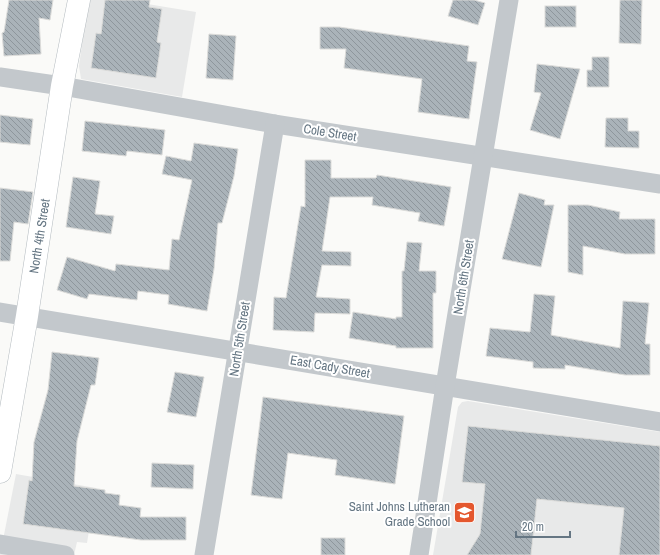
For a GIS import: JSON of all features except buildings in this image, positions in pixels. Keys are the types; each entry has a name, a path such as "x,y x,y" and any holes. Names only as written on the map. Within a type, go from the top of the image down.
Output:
{"street":[{"name":"North 4th Street","path":"0,472 62,86 78,0"},
{"name":"North 6th Street","path":"419,555 445,386 509,0"},
{"name":"Cole Street","path":"0,77 62,86 275,124 660,184"},
{"name":"North 5th Street","path":"204,555 275,124"},
{"name":"East Cady Street","path":"0,312 660,422"},
{"path":"0,544 65,555"}],"shaded area":[{"path":"88,0 123,0 196,12 182,97 81,79 79,66"},
{"path":"468,401 660,432 660,555 433,555 458,407 462,402"},
{"path":"16,474 96,488 87,543 77,542 74,555 0,555"}],"place":[{"name":"Saint Johns Lutheran Grade School","path":"465,513"}]}
